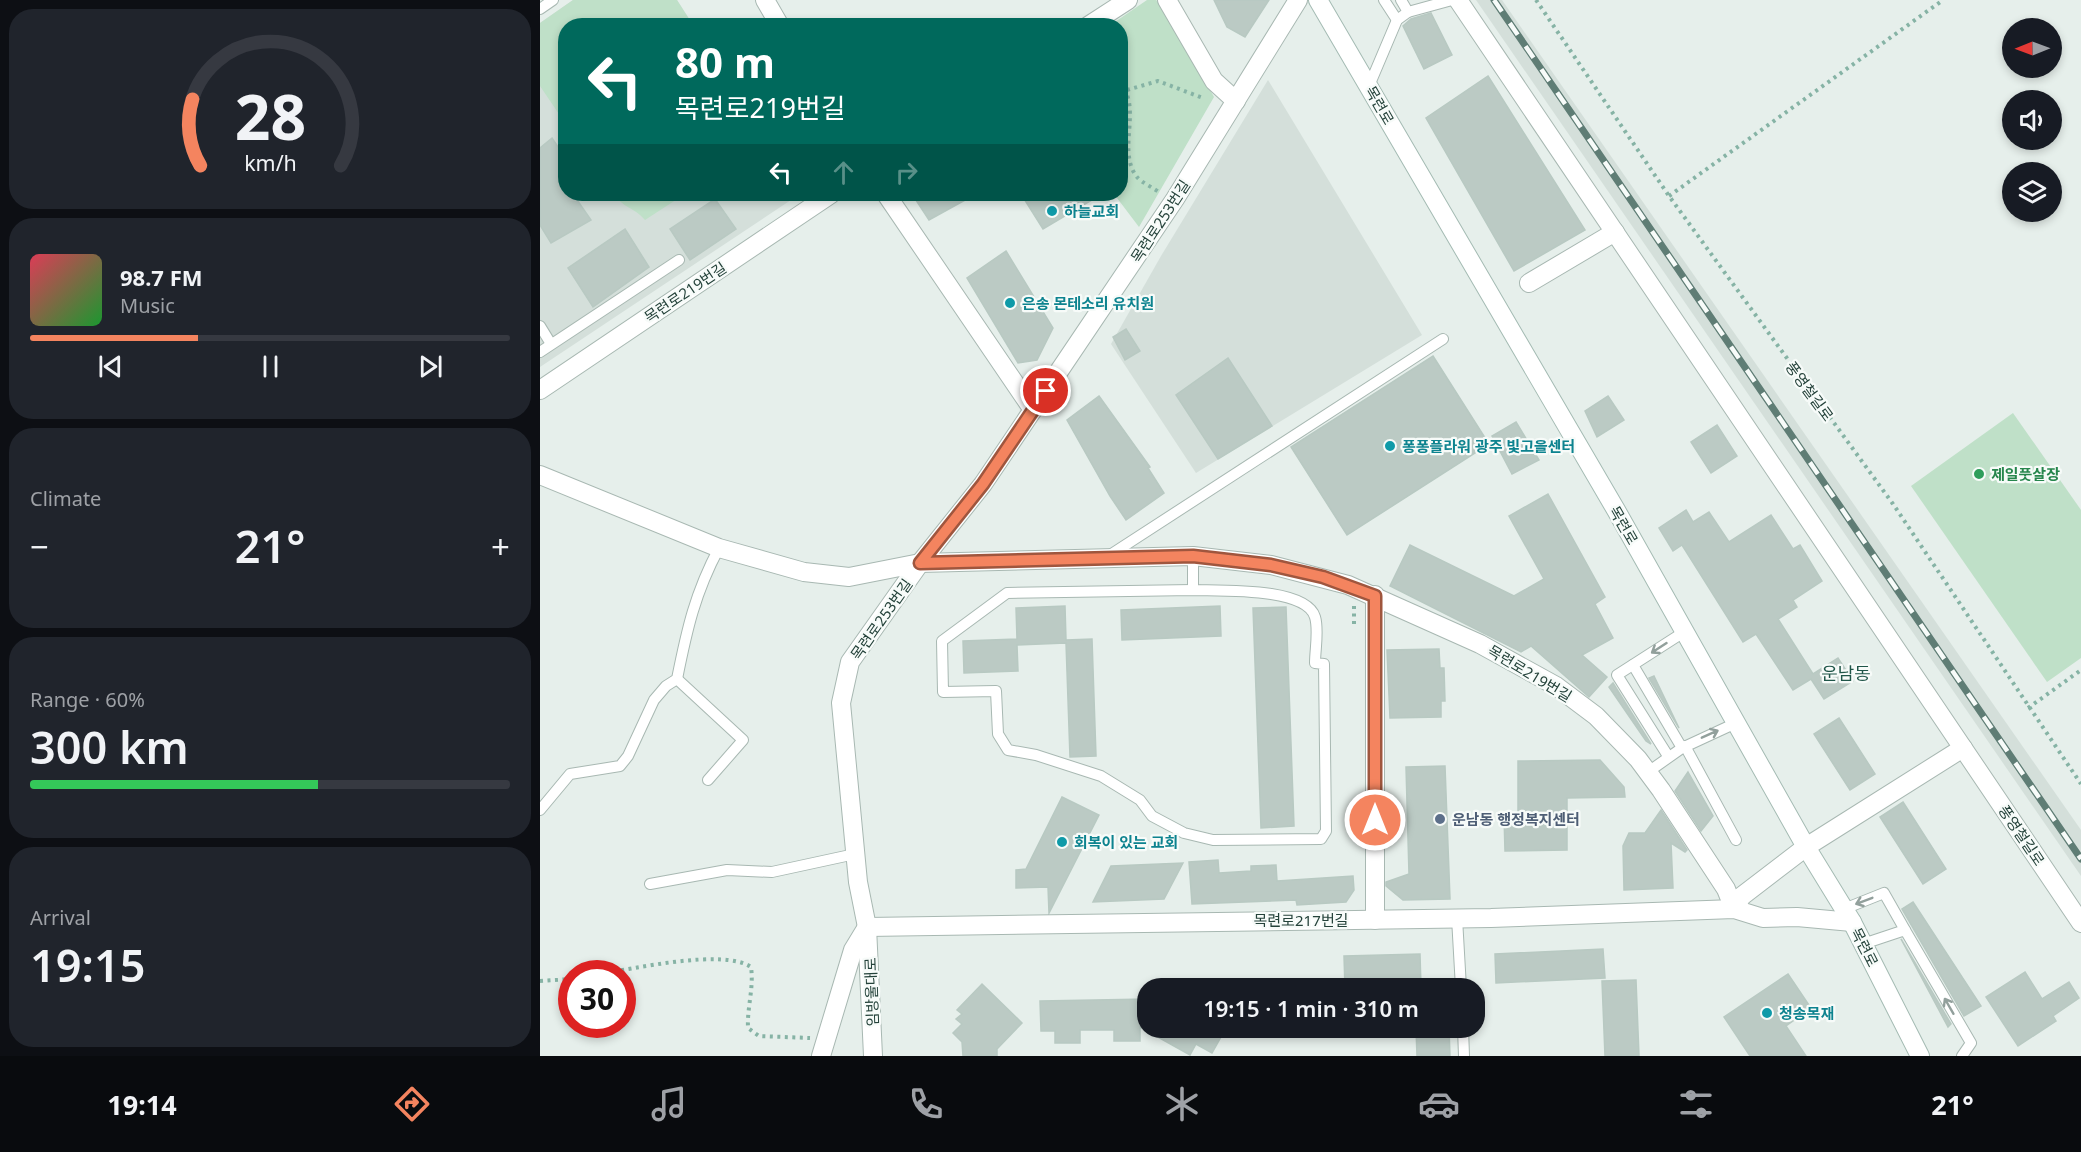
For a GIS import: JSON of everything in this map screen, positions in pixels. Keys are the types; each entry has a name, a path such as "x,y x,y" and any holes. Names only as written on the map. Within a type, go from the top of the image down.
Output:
{"street":[{"path":"765,0 775,18"},
{"path":"1100,18 1128,0"},
{"path":"1167,0 1214,81 1236,101"},
{"name":"목련로253번길","path":"867,927 855,854 841,703 850,662 920,563 983,484 1175,199 1298,0"},
{"name":"목련로","path":"1318,0 1806,847 1848,915 1920,1056"},
{"name":"풍영철길로","path":"1458,0 2081,923"},
{"name":"목련로219번길","path":"540,390 821,201"},
{"path":"891,201 1033,410"},
{"path":"1530,283 1615,232"},
{"name":"목련로219번길","path":"540,474 719,548 804,572 849,578 920,563 1193,556 1271,565 1323,577 1375,596 1480,644 1556,686 1596,716 1648,772 1726,889 1734,909"},
{"path":"1375,596 1375,920"},
{"path":"1734,909 1742,896 1806,847 1963,748"},
{"name":"목련로217번길","path":"867,927 1375,920 1734,909 1763,918 1848,915"},
{"path":"820,1056 853,950 867,927"},
{"name":"임방울대로","path":"867,927 873,1056"}],"lane":[{"path":"540,9 553,0"},
{"path":"1384,0 1397,20"},
{"path":"1401,0 1408,12"},
{"path":"1369,86 1397,20 1408,12 1452,0"},
{"path":"540,352 679,260"},
{"path":"540,326 551,344"},
{"path":"1107,557 1443,339"},
{"path":"540,810 570,774 620,765 628,756 654,700 666,686 678,679 688,623 700,583 719,548"},
{"path":"1193,556 1193,590"},
{"path":"1193,590 1247,591 1289,598 1306,603 1315,617 1315,663 1324,664 1326,831 1321,839 1213,840 1184,833 1152,816 1140,800 1101,776 1036,755 1008,750 998,734 996,691 943,692 942,641 1007,593 1193,590"},
{"path":"1668,756 1617,675 1684,632"},
{"path":"1633,665 1736,840"},
{"path":"678,679 743,740 708,780"},
{"path":"1648,772 1683,747 1736,723"},
{"path":"650,884 727,870 772,872 855,854"},
{"path":"1848,915 1884,893 1971,1043 1962,1056"},
{"path":"1457,918 1460,978"},
{"path":"1863,944 1905,930"},
{"path":"1463,1038 1464,1056"}],"path":[{"name":"풍영철길로","path":"1536,0 1669,196 1893,504 2081,784"},
{"path":"1669,196 1943,0"},
{"path":"1128,90 1158,81 1214,102"},
{"path":"1128,97 1131,117 1129,155 1137,177 1161,193"},
{"path":"2028,708 2081,670"},
{"path":"636,969 711,958 740,960 751,967 754,985 747,1011 748,1028 759,1036 825,1038"},
{"path":"540,981 558,979"}],"shaded area":[{"path":"573,0 677,0 689,18 558,18 558,201 789,201 540,367 540,23"},
{"path":"1476,0 1502,0 2081,830 2081,876"},
{"path":"1268,80 1422,335 1196,473 1111,344 1161,256"}],"green space":[{"path":"573,0 677,0 689,18 558,18 558,113 540,86 540,23"},
{"path":"1147,0 1156,0 1164,7 1214,97 1139,227 1119,201 1128,201 1128,18 1121,18"},
{"path":"620,201 674,201 645,220"},
{"path":"2013,413 2081,510 2081,658 2047,682 1911,486"}],"building":[{"path":"1214,0 1269,0 1245,37 1227,27"},
{"path":"1431,13 1452,55 1424,69 1403,26 1411,19"},
{"path":"1488,76 1585,230 1514,271 1426,118"},
{"path":"552,138 558,147 558,201 578,201 591,220 551,243 540,225 540,148"},
{"path":"712,201 716,201 736,229 690,260 670,229"},
{"path":"917,201 963,201 929,220"},
{"name":"하늘교회","path":"1025,201 1090,201 1043,229"},
{"path":"625,229 649,267 593,307 568,268"},
{"name":"은송 몬테소리 유치원","path":"1006,251 1053,328 1037,360 1018,363 967,278"},
{"path":"1126,329 1140,351 1125,360 1113,337"},
{"name":"퐁퐁플라워 광주 빛고을센터","path":"1433,356 1489,444 1347,535 1291,447"},
{"path":"1228,358 1272,426 1218,459 1176,395"},
{"path":"1099,396 1150,467 1148,468 1164,493 1126,520 1067,420"},
{"path":"1608,396 1624,420 1597,437 1585,411"},
{"path":"1516,422 1539,460 1512,474 1492,436"},
{"path":"1717,425 1737,456 1711,473 1691,442"},
{"path":"1548,494 1605,597 1595,604 1613,638 1582,655 1607,677 1589,697 1531,646 1521,652 1390,586 1410,545 1514,596 1544,579 1509,516"},
{"path":"1686,510 1693,522 1709,512 1729,542 1771,515 1793,549 1800,545 1822,581 1793,600 1797,607 1778,619 1813,674 1838,658 1853,681 1824,699 1811,679 1793,690 1756,634 1743,642 1682,545 1673,551 1659,528"},
{"path":"1065,606 1066,640 1092,639 1096,756 1070,757 1066,643 1017,645 1018,671 964,673 963,641 1017,639 1016,608"},
{"path":"1220,606 1221,636 1122,640 1121,610"},
{"path":"1286,607 1294,826 1261,828 1253,608"},
{"path":"1439,649 1440,668 1444,668 1445,701 1441,701 1441,717 1390,718 1387,650"},
{"path":"1654,676 1679,728 1649,678"},
{"path":"1613,683 1651,744 1646,741 1609,687"},
{"path":"1839,718 1875,774 1850,790 1814,734"},
{"path":"1600,760 1624,787 1625,797 1567,798 1567,850 1505,851 1504,816 1518,816 1518,761"},
{"name":"운남동 행정복지센터","path":"1445,766 1450,899 1403,900 1386,886 1386,882 1409,874 1406,767"},
{"path":"1688,772 1713,816 1701,831 1675,791"},
{"name":"회복이 있는 교회","path":"1062,797 1099,815 1049,913 1048,887 1016,888 1016,870 1026,869"},
{"path":"1903,802 1946,869 1923,884 1880,817"},
{"path":"1661,810 1687,850 1685,852 1671,843 1673,888 1624,890 1623,846 1629,833 1645,833"},
{"path":"1218,860 1219,873 1251,871 1251,866 1276,865 1277,881 1353,876 1354,890 1346,902 1297,905 1296,900 1192,904 1189,862"},
{"path":"1183,863 1164,899 1093,902 1111,866"},
{"path":"1913,902 1981,1006 1964,1016 1902,909"},
{"path":"1901,939 1951,1024 1948,1027"},
{"path":"1603,949 1605,978 1496,983 1495,954"},
{"path":"1420,954 1421,978 1345,978 1344,956"},
{"path":"2025,972 2042,999 2069,982 2079,998 2053,1016 2056,1021 2018,1046 1986,997"},
{"name":"청송목재","path":"1788,974 1811,1008 1786,1026 1806,1056 1750,1056 1724,1017"},
{"path":"1636,980 1639,1056 1605,1056 1602,981"},
{"path":"982,984 1022,1023 997,1049 997,1056 963,1056 962,1042 953,1033 962,1024 956,1019 962,1014 957,1010"},
{"path":"1137,999 1137,1038 1140,1038 1140,1041 1114,1041 1114,1030 1080,1030 1080,1043 1055,1043 1055,1031 1041,1031 1040,1001"},
{"path":"1160,1038 1220,1038 1212,1053 1196,1044 1190,1055"},
{"path":"1416,1038 1449,1038 1450,1056 1417,1056"}],"railway":[{"path":"1494,0 2081,859"}],"place":[{"name":"하늘교회","path":"1052,211"},
{"name":"은송 몬테소리 유치원","path":"1010,303"},
{"name":"퐁퐁플라워 광주 빛고을센터","path":"1390,446"},
{"name":"제일풋살장","path":"1979,474"},
{"name":"운남동 행정복지센터","path":"1440,819"},
{"name":"회복이 있는 교회","path":"1062,842"},
{"name":"청송목재","path":"1767,1013"}],"district":[{"name":"운남동","path":"1846,673"}],"route":[{"path":"1046,391 983,484 920,563 1082,557 1193,556 1271,565 1323,577 1375,596 1375,820"}]}
